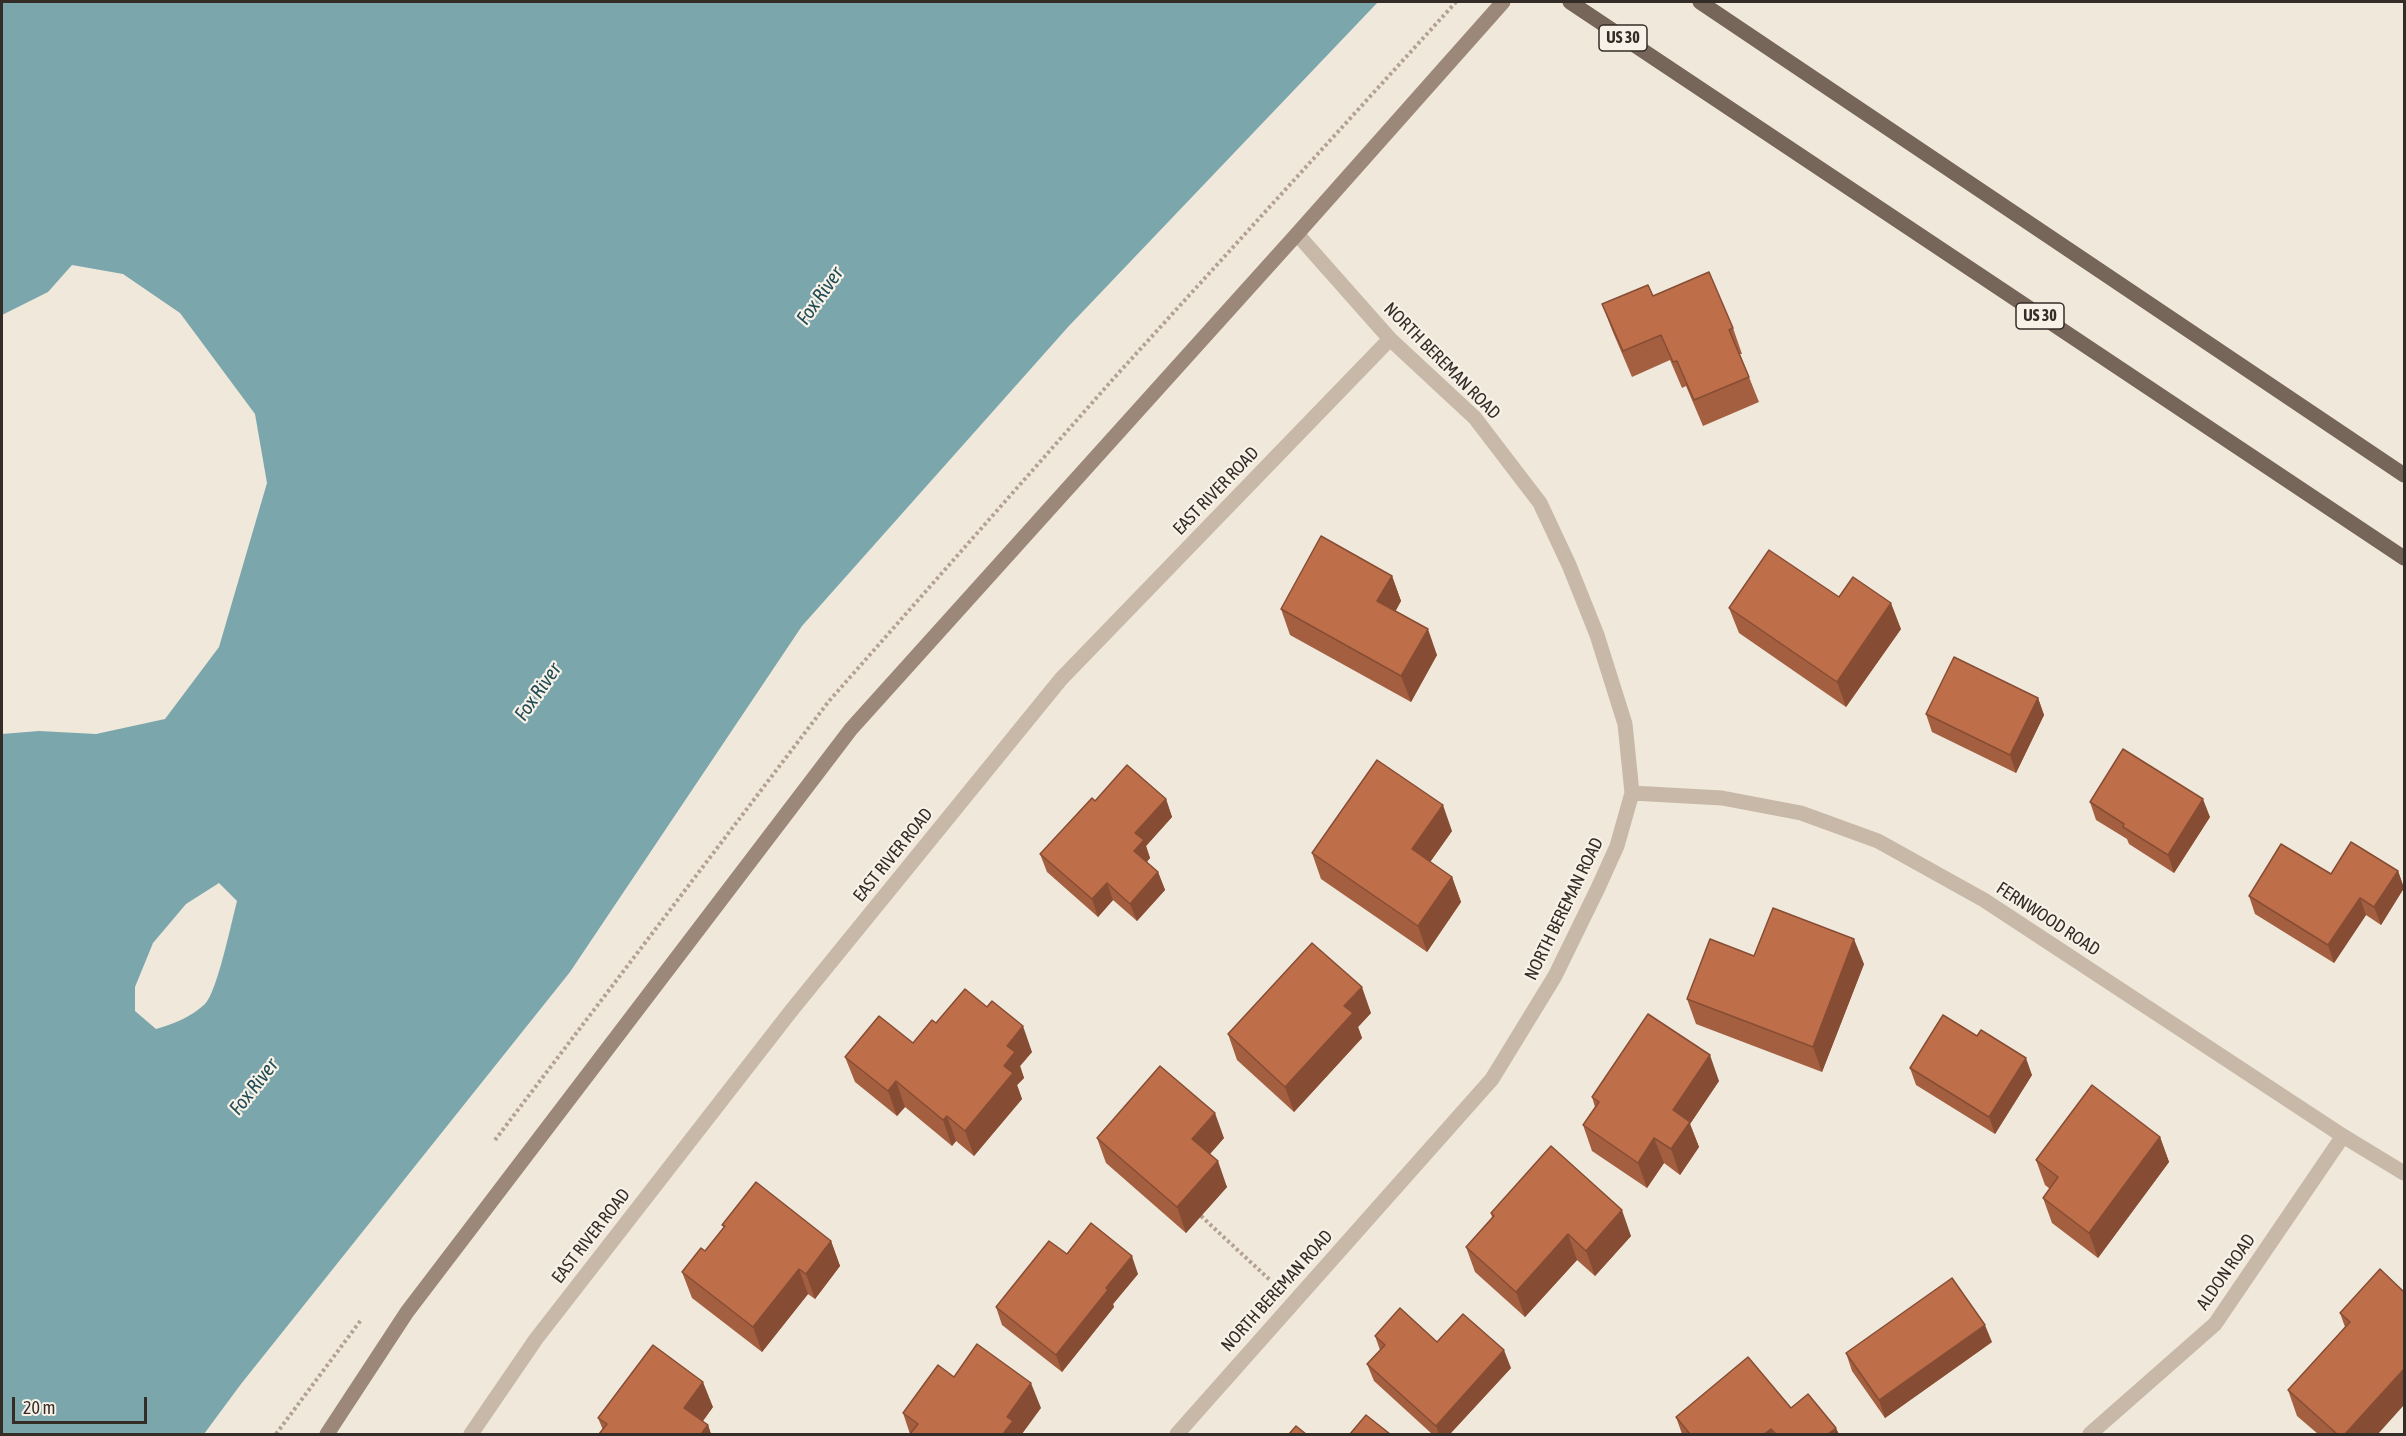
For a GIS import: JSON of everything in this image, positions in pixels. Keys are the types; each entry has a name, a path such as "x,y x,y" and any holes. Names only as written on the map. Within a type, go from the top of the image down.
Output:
{"main road":[{"name":"US 30","path":"1570,2 2404,558"},
{"path":"1700,2 2404,475"}],"street":[{"path":"327,1434 407,1312 851,729 1503,2"},
{"name":"NORTH BEREMAN ROAD","path":"1177,1434 1492,1079 1555,976 1617,846 1632,793 1625,724 1597,635 1569,565 1540,503 1475,418 1390,339 1297,234"},
{"name":"EAST RIVER ROAD","path":"471,1434 536,1339 791,1011 1061,679 1390,339"},
{"name":"FERNWOOD ROAD","path":"1632,793 1722,798 1789,811 1878,841 1984,900 2343,1136 2404,1173"},
{"name":"ALDON ROAD","path":"2090,1434 2215,1324 2343,1136"}],"path":[{"path":"1201,1216 1293,1302"}],"water":[{"name":"Fox River","path":"2,2 1378,2 1068,327 802,626 570,972 241,1384 204,1434 2,1434 2,734 39,731 96,734 165,719 219,647 267,483 255,414 180,313 123,274 72,265 48,292 2,315","holes":["219,883 237,901 219,972 210,997 200,1009 176,1022 156,1029 135,1011 135,987 153,943 186,904"]}],"building":[{"path":"1709,272 1733,328 1729,330 1749,377 1694,400 1677,361 1673,362 1661,335 1623,351 1602,304 1648,285 1653,296"},
{"path":"1321,536 1392,576 1377,601 1428,629 1401,676 1281,609"},
{"path":"1769,550 1839,597 1853,577 1891,603 1837,682 1729,608"},
{"path":"1954,657 2038,698 2010,755 1926,714"},
{"path":"2123,749 2203,799 2168,855 2123,827 2124,824 2090,802"},
{"path":"1377,760 1443,805 1412,849 1452,877 1418,926 1312,853"},
{"path":"1127,765 1166,799 1135,833 1144,840 1134,851 1158,872 1130,904 1107,883 1092,899 1040,854 1092,798 1095,801"},
{"path":"2351,842 2398,871 2374,907 2360,898 2328,945 2249,896 2281,844 2331,874"},
{"path":"1773,908 1854,939 1813,1047 1687,999 1710,939 1754,956"},
{"path":"1312,943 1362,987 1344,1006 1353,1013 1285,1087 1228,1034"},
{"path":"965,989 987,1007 992,1001 1023,1026 1007,1046 1015,1052 1004,1066 1013,1073 965,1131 947,1116 943,1120 896,1081 888,1091 845,1057 879,1016 913,1043 932,1020 936,1023"},
{"path":"1648,1014 1710,1055 1673,1110 1690,1122 1671,1149 1654,1138 1638,1163 1583,1125 1599,1102 1592,1097"},
{"path":"1943,1015 1977,1036 1981,1030 2026,1058 1989,1117 1910,1068"},
{"path":"1160,1066 1215,1113 1192,1139 1218,1161 1177,1207 1097,1138"},
{"path":"2092,1085 2160,1137 2089,1233 2043,1198 2058,1177 2036,1160"},
{"path":"1551,1146 1622,1210 1586,1251 1568,1234 1516,1292 1466,1247 1494,1216 1491,1213"},
{"path":"756,1182 831,1241 806,1274 799,1269 753,1327 682,1272 701,1248 705,1251"},
{"path":"1091,1223 1132,1256 1056,1355 996,1307 1049,1241 1067,1254"},
{"path":"2380,1269 2404,1292 2404,1369 2345,1434 2337,1434 2288,1390 2350,1322 2340,1313"},
{"path":"1952,1278 1985,1325 1879,1400 1846,1353"},
{"path":"1400,1308 1437,1342 1463,1314 1504,1350 1436,1426 1367,1364 1385,1345 1375,1336"},
{"path":"977,1344 1031,1383 1007,1417 1013,1421 1003,1434 910,1434 918,1424 903,1413 938,1365 954,1377"},
{"path":"653,1345 703,1382 684,1408 708,1425 701,1434 599,1434 607,1424 598,1418"},
{"path":"1748,1357 1791,1408 1808,1394 1836,1428 1828,1434 1776,1434 1771,1429 1764,1434 1690,1434 1676,1417"},
{"path":"1366,1415 1390,1434 1350,1434"},
{"path":"1296,1426 1306,1434 1289,1434"}]}
